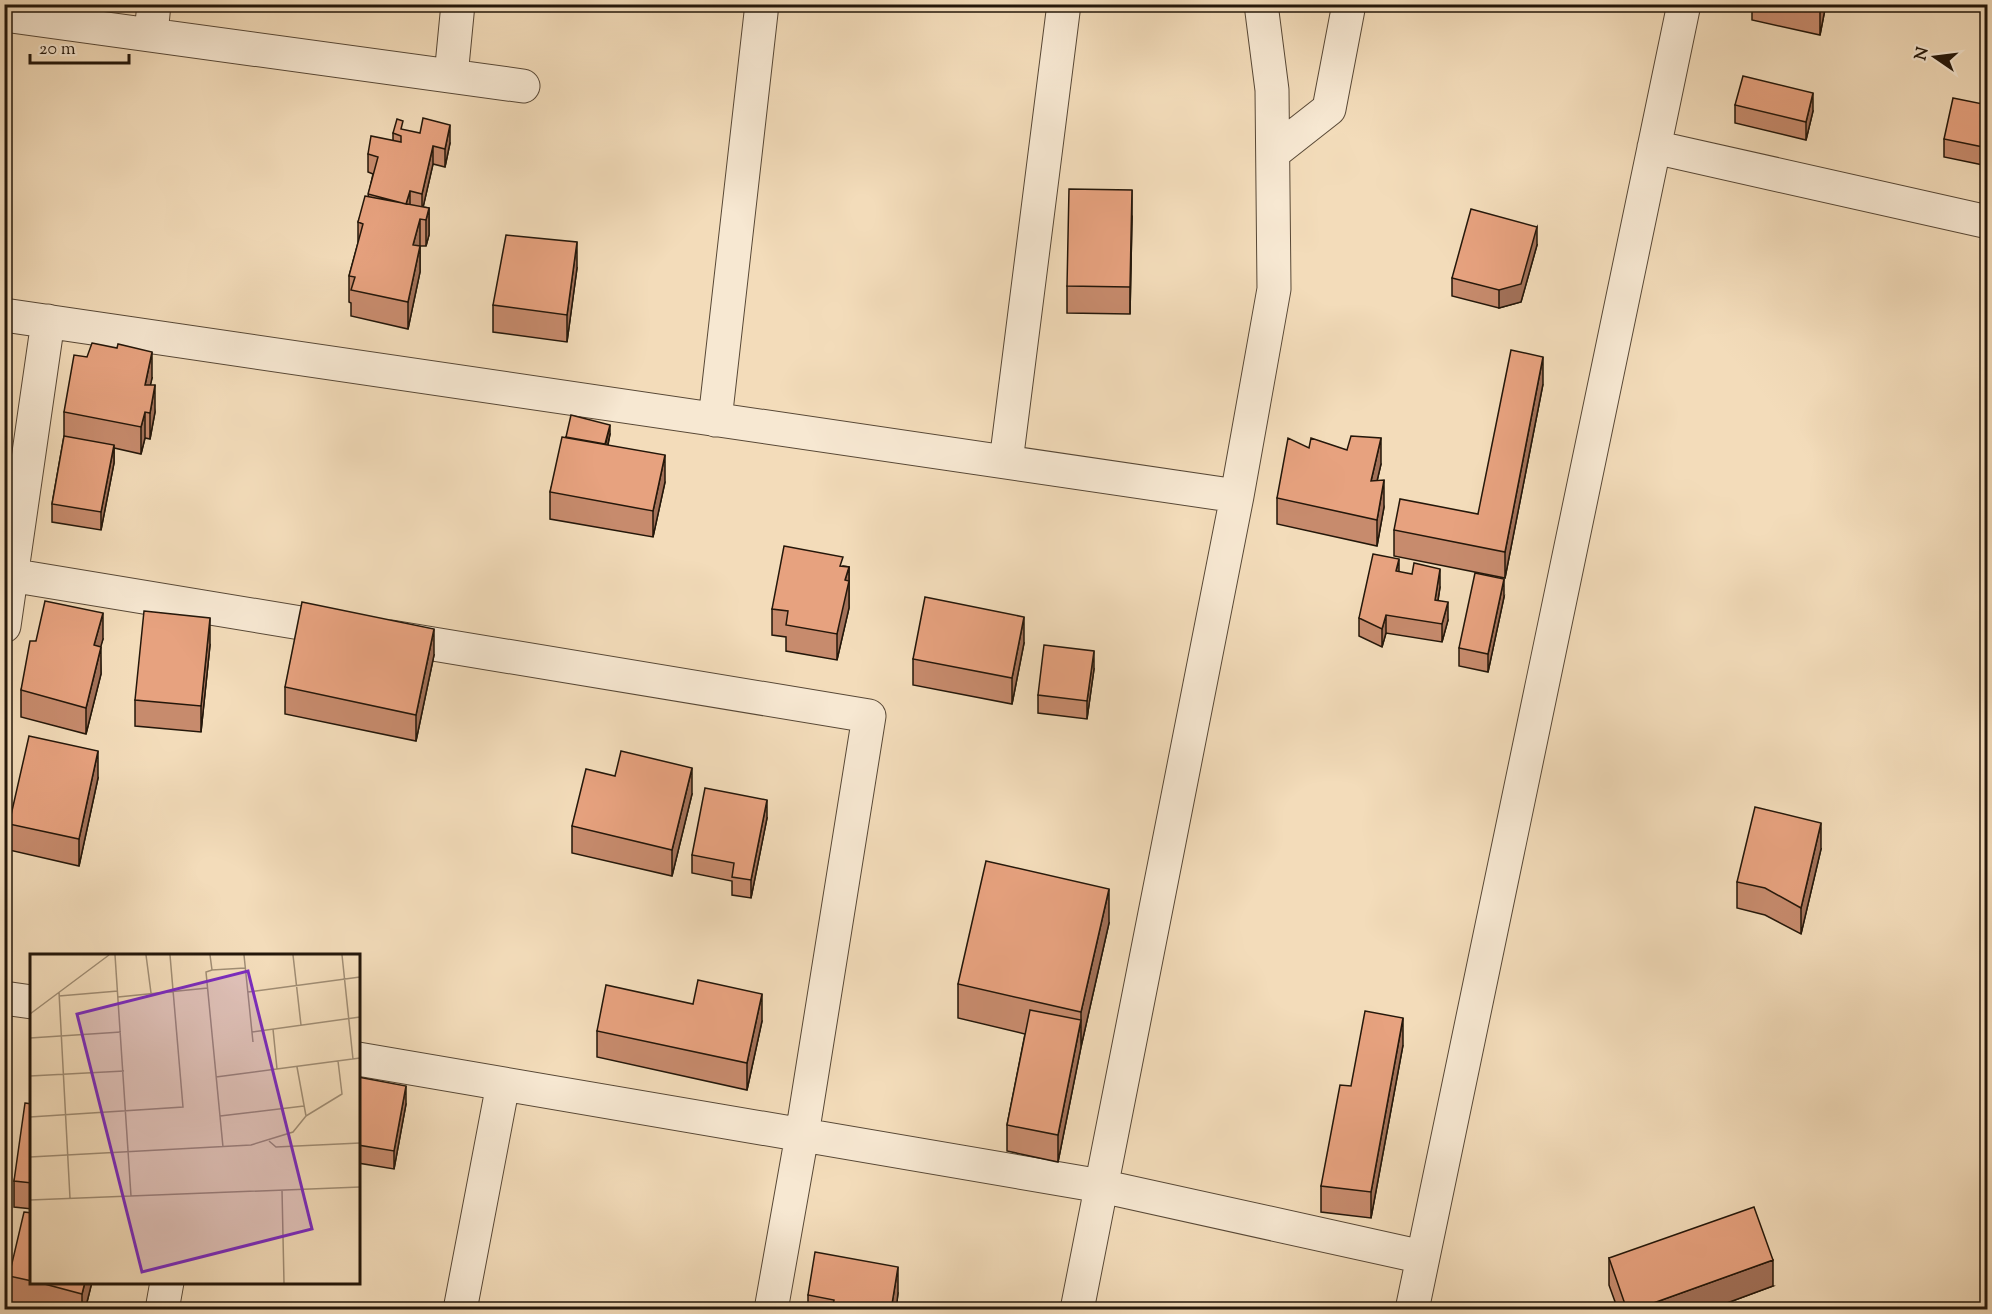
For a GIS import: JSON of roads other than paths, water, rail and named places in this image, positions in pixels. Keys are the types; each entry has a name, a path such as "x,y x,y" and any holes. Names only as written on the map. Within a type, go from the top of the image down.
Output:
{"street":[{"path":"451,76 458,4"},
{"path":"715,420 762,4"},
{"path":"1006,462 1064,4"},
{"path":"1077,1310 1237,496 1274,289 1272,90 1261,4"},
{"path":"1273,153 1329,109 1349,4"},
{"path":"1412,1310 1684,4"},
{"path":"4,15 153,20 451,76 523,86"},
{"path":"1654,147 1988,222"},
{"path":"4,315 1237,496"},
{"path":"4,626 8,575 48,321"},
{"path":"8,575 869,716 802,1135 771,1310"},
{"path":"4,998 30,1002"},
{"path":"360,1059 1101,1186 1423,1257"},
{"path":"460,1310 503,1083"},
{"path":"162,1310 167,1284"}]}
